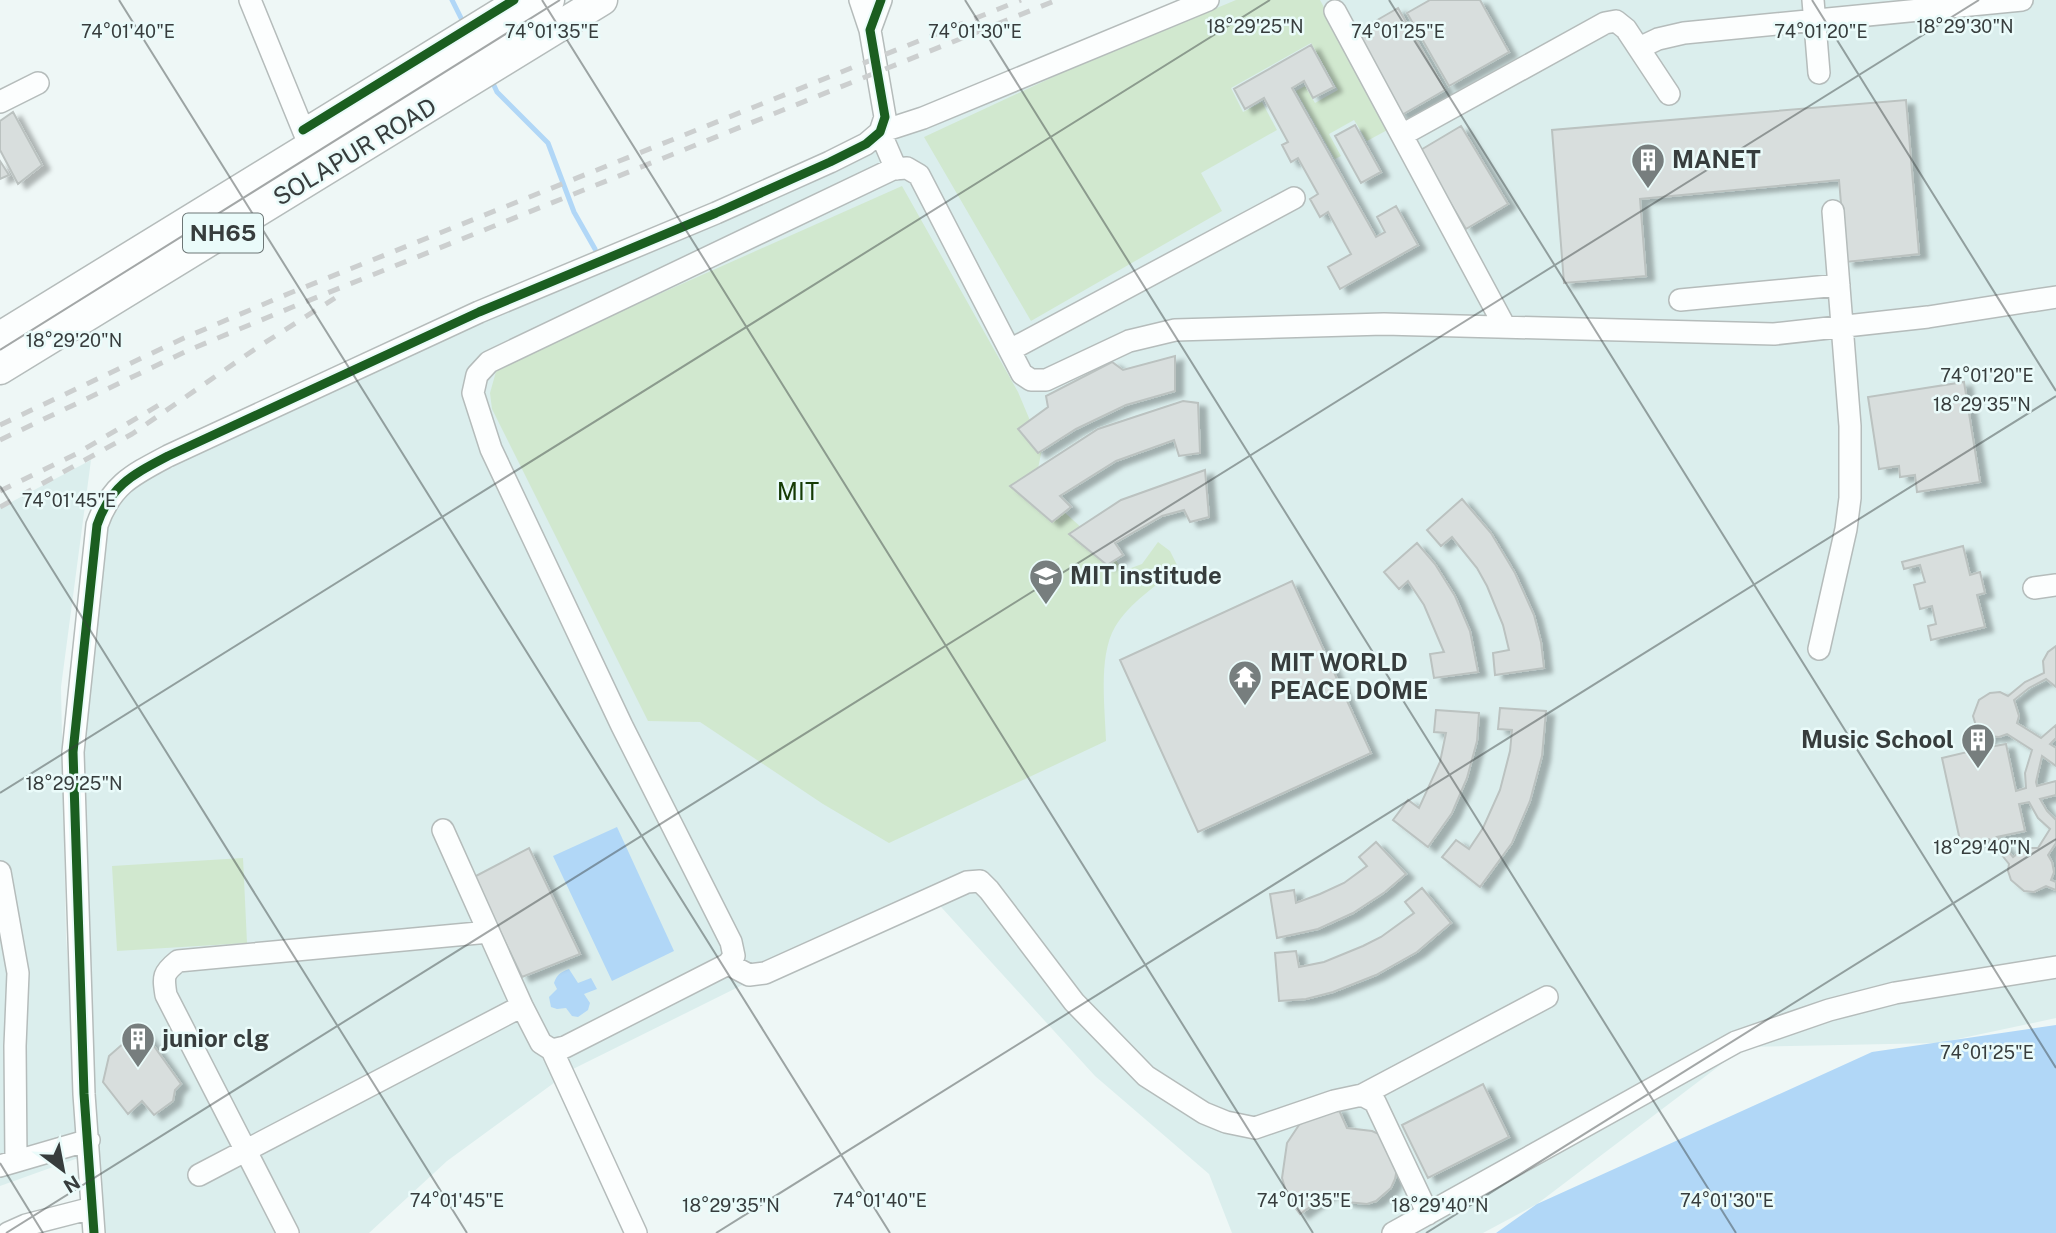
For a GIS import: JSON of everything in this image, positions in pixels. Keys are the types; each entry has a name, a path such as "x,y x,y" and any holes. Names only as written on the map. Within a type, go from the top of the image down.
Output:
{"highway":[{"name":"SOLAPUR ROAD","path":"0,337 311,150 549,0"},
{"name":"SOLAPUR ROAD","path":"439,71 602,0"},
{"name":"SOLAPUR ROAD","path":"0,369 311,150"}],"street":[{"path":"250,0 311,150 439,71 510,2"},
{"path":"860,0 870,30 884,117 880,132 896,169"},
{"path":"870,30 881,0"},
{"path":"94,1233 84,1094 73,752 97,525 102,509 114,491 130,477 168,456 479,312 581,271 830,162 866,144 880,132 923,118 1208,0"},
{"path":"1639,48 1658,39 1684,33 1814,10 2022,0"},
{"path":"1814,10 1819,73"},
{"path":"1335,11 1505,327"},
{"path":"1402,135 1605,23 1616,21 1626,29 1669,94"},
{"path":"0,102 38,83"},
{"path":"552,1050 565,1047 729,964 734,956 731,942 622,726 491,449 473,393 477,375 489,362 896,169 907,168 919,174 1022,374 1031,380 1046,380 1129,341 1175,330 1384,324 1774,334 1928,317 2056,297"},
{"path":"1010,351 1294,198"},
{"path":"1819,649 1846,530 1850,498 1850,426 1833,211"},
{"path":"1680,300 1839,285"},
{"path":"2034,588 2056,585"},
{"path":"443,830 522,1006 541,1043 552,1050 636,1233"},
{"path":"0,872 18,973 8,1163 89,1140"},
{"path":"729,964 749,975 765,973 967,882 980,881 1074,1002 1146,1076 1204,1113 1226,1122 1255,1128 1334,1101 1362,1095 1547,997"},
{"path":"288,1233 166,995 164,978 168,969 178,961 489,932"},
{"path":"1393,1233 1736,1042 1829,1010 1895,993 2056,967"},
{"path":"199,1175 522,1006"},
{"path":"1362,1095 1375,1102 1379,1109 1428,1213"},
{"path":"8,1233 92,1208"}],"shaded area":[{"path":"1212,0 2056,0 2056,1018 1939,1043 1744,1047 1537,1204 1483,1233 1232,1233 1209,1174 1095,1076 932,897 797,958 573,1069 447,1161 369,1233 94,1233 74,822 97,525 114,491 479,312"},
{"path":"91,460 61,687 66,936 81,1157 0,1186 0,508"}],"green space":[{"path":"1236,0 1320,0 1391,128 1367,141 1354,120 1329,134 1341,156 1335,159 1296,91 1305,86 1315,103 1338,90 1311,43 1231,88 1243,112 1262,102 1277,130 1201,173 1222,211 1031,321 924,137 1070,69"},
{"name":"MIT","path":"902,186 1018,392 1042,449 1034,488 1109,553 1123,571 1142,564 1158,542 1170,551 1178,567 1128,610 1110,639 1104,667 1106,741 889,843 823,804 700,722 648,721 492,409 490,393 497,368 513,359"},
{"path":"243,858 247,943 117,951 112,866"}],"water":[{"path":"617,827 674,951 612,981 553,856"},
{"path":"569,969 578,983 591,978 597,989 584,994 590,1003 588,1010 578,1017 572,1016 566,1008 551,1007 549,997 557,989 554,983 556,977"},
{"path":"2056,1025 2056,1233 1496,1233 1537,1204 1872,1052"}],"building":[{"path":"1430,0 1480,0 1509,52 1449,86 1407,13"},
{"path":"1398,8 1445,90 1400,116 1353,34"},
{"path":"1311,45 1334,87 1313,98 1304,81 1292,88 1376,237 1385,232 1377,217 1396,206 1418,245 1340,289 1328,267 1351,254 1328,212 1320,217 1310,199 1318,194 1298,158 1291,162 1282,145 1288,142 1264,98 1245,109 1234,89"},
{"name":"MANET","path":"1906,100 1919,254 1846,262 1839,180 1640,199 1646,276 1564,283 1552,130"},
{"path":"13,112 42,165 18,184 0,150 0,121"},
{"path":"1355,125 1381,172 1361,183 1335,136"},
{"path":"1461,126 1508,204 1466,229 1419,151"},
{"path":"0,161 9,175 0,179"},
{"path":"1175,356 1175,391 1126,405 1076,429 1038,453 1018,429 1048,407 1046,396 1112,362 1123,370"},
{"path":"1964,382 1980,482 1917,492 1915,475 1900,477 1899,466 1879,469 1868,397"},
{"path":"1183,401 1198,403 1200,453 1179,456 1174,440 1116,461 1060,496 1071,507 1052,522 1010,486 1098,429"},
{"path":"1205,470 1209,517 1190,522 1184,510 1162,516 1115,543 1123,555 1107,565 1069,534 1121,500"},
{"path":"1462,499 1491,533 1515,573 1534,615 1544,668 1495,675 1493,653 1509,650 1503,625 1487,586 1477,568 1452,537 1441,546 1427,530"},
{"path":"1417,543 1435,564 1455,596 1470,631 1478,672 1434,678 1430,654 1444,652 1424,605 1408,581 1399,589 1384,572"},
{"path":"1963,546 1970,575 1980,572 1985,593 1977,595 1985,627 1931,640 1928,626 1936,624 1932,606 1920,609 1914,585 1925,582 1920,565 1904,569 1902,562"},
{"name":"MIT WORLD PEACE DOME","path":"1292,581 1371,753 1198,832 1120,660"},
{"name":"Music School","path":"2056,646 2056,687 2046,679 2014,700 2019,716 2017,723 2041,738 2056,725 2056,738 2050,744 2056,748 2056,766 2042,756 2036,782 2037,786 2056,781 2056,795 2040,799 2056,820 2056,843 2048,855 2054,872 2051,880 2056,882 2056,890 2046,886 2034,892 2024,891 2011,880 2009,864 1989,839 1961,845 1942,758 1976,750 1983,732 1976,726 1973,716 1979,700 1990,693 2000,692 2008,696 2025,682 2044,673 2043,661 2048,652","holes":["2007,734 2032,750 2025,773 2026,788 2016,791 2006,744 1984,748 1989,736","2029,802 2038,818 2050,829 2038,848 2025,848 2013,857 1997,837 2025,831 2019,804"]},
{"path":"1500,708 1546,711 1542,756 1530,801 1512,843 1480,887 1442,857 1456,840 1469,849 1483,828 1500,790 1510,751 1512,730 1498,729"},
{"path":"1436,710 1479,713 1477,741 1467,778 1452,813 1428,847 1393,820 1408,800 1419,808 1440,762 1446,733 1434,732"},
{"path":"1376,842 1406,874 1353,913 1318,929 1277,938 1270,894 1294,890 1296,903 1344,883 1367,866 1359,857"},
{"path":"529,848 580,954 522,977 474,877"},
{"path":"1422,888 1451,923 1417,952 1376,975 1333,992 1306,999 1279,1001 1275,953 1296,951 1299,967 1324,962 1363,946 1381,937 1414,913 1405,902"},
{"name":"junior clg","path":"141,1028 181,1084 175,1090 173,1101 154,1115 142,1101 128,1114 103,1082 109,1056"},
{"path":"1483,1084 1509,1137 1428,1178 1402,1125"},
{"path":"1338,1108 1347,1128 1372,1131 1381,1135 1397,1169 1395,1179 1391,1188 1376,1201 1367,1204 1347,1202 1331,1192 1300,1214 1288,1198 1282,1178 1287,1143 1299,1125 1319,1112"}],"waterway":[{"path":"452,0 465,26"},
{"path":"491,79 497,92 548,143 574,212 595,249"}],"railway":[{"path":"0,425 184,338 290,293 1021,0"},
{"path":"0,440 189,350 1057,0"},
{"path":"0,507 132,434 258,347 335,298"},
{"path":"0,491 76,454 159,405"}],"cycle path":[{"path":"303,130 514,0"},
{"path":"94,1233 84,1094 73,752 97,525 109,500 133,476 168,456 479,312 716,213 866,144 880,132 885,117 870,30 881,0"}],"place":[{"name":"MANET","path":"1648,190"},
{"name":"MIT institude","path":"1046,606"},
{"name":"MIT WORLD PEACE DOME","path":"1245,707"},
{"name":"Music School","path":"1978,770"},
{"name":"junior clg","path":"138,1069"}]}
